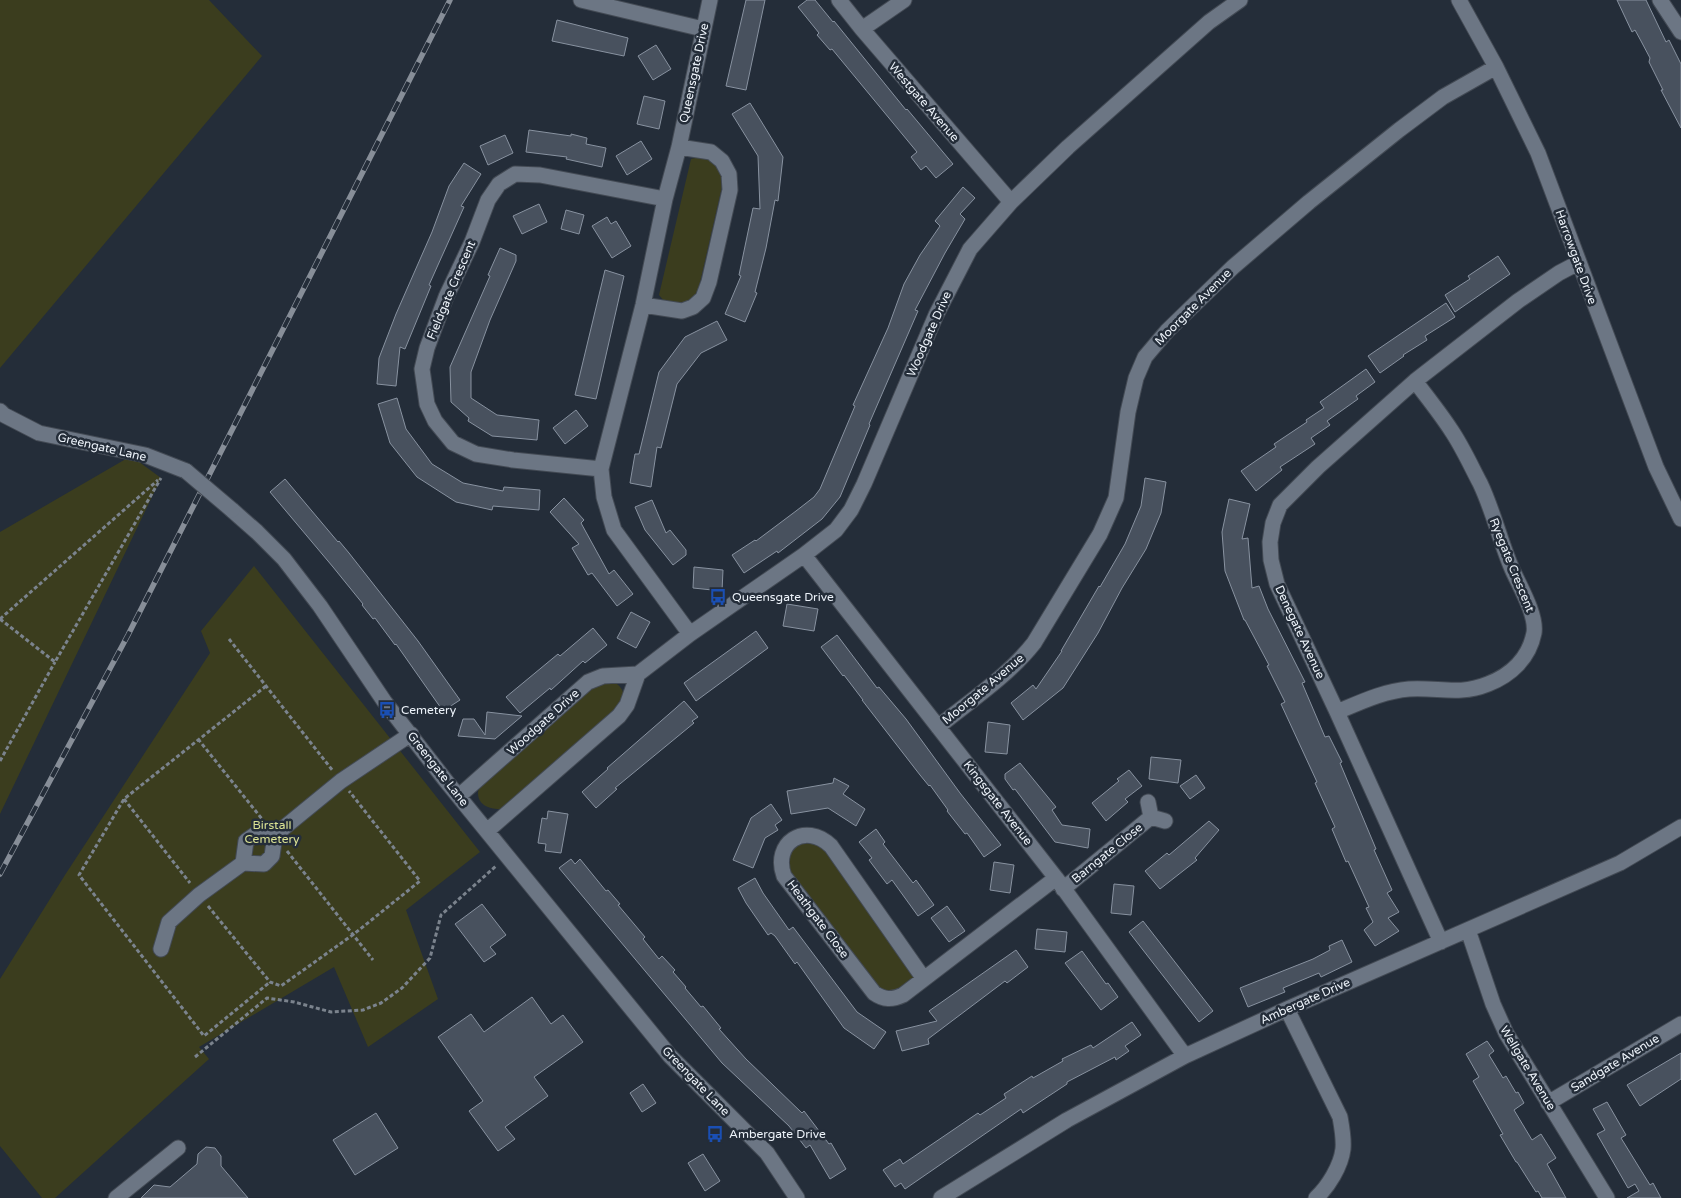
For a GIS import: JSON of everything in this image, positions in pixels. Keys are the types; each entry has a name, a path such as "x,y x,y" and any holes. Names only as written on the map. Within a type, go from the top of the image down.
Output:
{"street":[{"path":"581,0 599,2 704,29"},
{"name":"Queensgate Drive","path":"690,634 614,530 604,497 601,469 643,305 710,0"},
{"name":"Westgate Avenue","path":"839,0 1011,202"},
{"path":"862,29 904,0"},
{"name":"Woodgate Drive","path":"459,796 588,682 603,676 638,674 690,634 804,555 836,530 851,510 864,484 936,315 970,249 1011,202 1068,147 1209,22 1240,0"},
{"name":"Harrowgate Drive","path":"1460,0 1496,67 1538,153 1656,466 1681,519"},
{"path":"1660,0 1681,32"},
{"name":"Moorgate Avenue","path":"938,727 1022,658 1034,643 1100,534 1116,498 1128,412 1136,378 1145,357 1167,331 1233,267 1309,202 1398,130 1443,98 1496,67"},
{"path":"643,305 682,311 693,307 703,298 709,282 730,190 729,174 722,161 711,152 679,146"},
{"name":"Fieldgate Crescent","path":"601,469 513,460 476,454 453,443 435,421 427,404 422,369 427,348 446,297 472,242 488,200 499,184 515,174 540,175 665,199"},
{"name":"Denegate Avenue","path":"1441,942 1277,584 1271,560 1272,523 1280,505 1318,467 1415,381 1518,301 1559,273 1578,263"},
{"name":"Ryegate Crescent","path":"1337,712 1375,696 1395,691 1410,689 1467,690 1488,684 1503,677 1524,658 1534,632 1532,617 1504,550 1481,485 1452,430 1415,381"},
{"name":"Greengate Lane","path":"0,411 4,416 39,433 145,455 186,471 257,532 290,567 320,606 384,701 487,831 670,1056 767,1153 797,1198"},
{"name":"Kingsgate Avenue","path":"804,555 1060,884 1186,1056"},
{"path":"487,831 619,716 627,704 638,674"},
{"path":"161,949 170,922 199,895 243,863 264,864 272,856 275,835 341,780 411,734"},
{"name":"Barngate Close","path":"1060,884 1155,814"},
{"name":"Ambergate Drive","path":"940,1198 1067,1120 1186,1056 1287,1009 1620,863 1681,827"},
{"path":"243,863 246,841 256,834 275,835"},
{"name":"Heathgate Close","path":"924,979 831,846 824,839 805,834 798,836 790,842 782,856 781,863 784,876 874,993 881,998 903,996 924,979 1060,884"},
{"name":"Wellgate Avenue","path":"1468,930 1493,1004 1506,1033 1607,1198"},
{"path":"1287,1009 1340,1117 1343,1135 1343,1151 1337,1166 1332,1177 1316,1198"},
{"name":"Sandgate Avenue","path":"1548,1103 1681,1024"},
{"path":"116,1198 178,1148"}],"path":[{"path":"0,761 161,478 0,619 55,662"},
{"path":"266,686 124,799 79,875 204,1036 270,982"},
{"path":"124,799 270,982 281,986 354,934"},
{"path":"195,1057 268,998 294,1002 332,1012 363,1010 381,1003 402,988 430,958 441,915 508,856"}],"green space":[{"path":"0,0 209,0 262,56 0,368"},
{"path":"703,156 711,159 716,164 724,178 699,287 694,298 687,304 664,301 659,295 691,159"},
{"path":"131,456 161,478 0,814 0,532"},
{"name":"Birstall Cemetery","path":"254,566 480,852 406,910 438,999 368,1047 334,967 199,1047 209,1059 55,1198 42,1198 0,1146 0,979 65,875 210,653 201,631"},
{"path":"612,680 621,688 624,696 614,714 506,809 488,807 481,802 478,793 481,781 593,685"},
{"path":"813,835 924,979 887,999 784,876 782,856"}],"building":[{"path":"746,0 765,0 746,90 726,86"},
{"path":"807,0 815,0 834,21 906,110 953,164 936,178 926,166 921,170 911,157 917,152 832,49 830,50 817,35 819,33 798,7"},
{"path":"1617,0 1646,0 1666,42 1669,40 1681,64 1681,128 1661,90 1663,90 1649,62 1650,58 1635,30 1632,32"},
{"path":"557,20 628,38 624,56 552,41"},
{"path":"656,45 671,69 653,80 638,56"},
{"path":"644,96 665,101 659,129 637,124"},
{"path":"750,103 783,157 778,201 775,200 755,292 757,293 745,322 725,314 741,276 739,275 753,208 760,209 758,156 732,114"},
{"path":"529,130 571,136 571,134 587,138 586,144 606,148 602,167 566,159 567,157 526,152"},
{"path":"505,135 513,153 488,165 480,146"},
{"path":"641,141 652,159 627,175 616,156"},
{"path":"464,163 481,174 461,206 464,207 429,285 431,286 405,349 400,347 396,386 377,384 379,358 396,314 432,232 449,186"},
{"path":"963,187 975,198 960,214 965,219 915,310 918,311 840,497 822,519 778,553 777,551 744,573 732,555 756,541 796,511 814,497 820,489 855,406 853,405 888,328 904,284 920,255 940,226 935,221"},
{"path":"539,204 547,222 522,234 513,216"},
{"path":"566,210 584,215 579,234 561,229"},
{"path":"607,217 611,224 616,221 631,246 612,258 592,226"},
{"path":"500,248 516,255 516,261 490,320 471,372 471,398 497,415 539,420 537,440 492,436 468,421 469,418 451,402 450,367 490,276 488,275"},
{"path":"1498,256 1510,274 1455,312 1445,295 1470,279 1468,276"},
{"path":"605,270 624,276 596,399 575,395"},
{"path":"1446,303 1455,317 1425,336 1427,340 1403,355 1380,373 1368,356"},
{"path":"717,321 727,340 701,353 677,384 661,448 657,447 651,487 630,483 635,454 639,454 659,372 685,337"},
{"path":"1366,369 1375,382 1356,396 1358,399 1327,421 1330,425 1311,438 1315,444 1280,467 1282,470 1256,491 1241,471 1276,447 1274,444 1307,422 1306,420 1324,408 1320,402"},
{"path":"397,398 406,429 432,464 463,483 503,491 504,487 540,490 539,510 493,506 492,510 456,502 417,477 390,443 378,404"},
{"path":"576,410 588,426 565,444 553,428"},
{"path":"1145,478 1166,482 1161,513 1146,549 1098,633 1063,688 1023,720 1011,703 1033,685 1036,689 1062,651 1125,544 1141,506"},
{"path":"285,479 349,553 418,641 460,700 443,711 396,644 375,618 373,619 333,567 270,492"},
{"path":"564,498 584,520 581,523 609,574 614,570 633,594 617,606 592,573 588,575 572,548 579,544 550,512"},
{"path":"1229,499 1250,504 1242,539 1248,538 1252,588 1259,586 1268,609 1305,682 1302,683 1325,737 1329,736 1342,762 1340,763 1376,849 1374,850 1392,890 1387,893 1399,912 1388,918 1399,931 1375,946 1364,930 1373,922 1366,908 1369,907 1332,829 1335,827 1315,783 1317,782 1281,704 1285,702 1267,666 1269,665 1244,620 1225,571 1222,532"},
{"path":"652,500 666,533 670,530 686,550 686,555 673,565 645,530 635,507"},
{"path":"694,567 723,570 722,591 693,588"},
{"path":"787,604 818,609 814,631 783,626"},
{"path":"631,612 650,622 636,648 617,638"},
{"path":"593,628 607,645 585,663 583,661 551,690 550,688 520,713 506,697"},
{"path":"756,631 768,648 696,701 684,683"},
{"path":"837,635 877,688 879,687 906,719 1001,845 984,857 967,833 965,834 947,811 930,785 920,775 821,647"},
{"path":"684,701 698,717 692,721 694,723 615,788 617,789 596,808 582,792"},
{"path":"487,712 522,716 495,739 458,736 463,719 474,719 485,735"},
{"path":"988,722 1010,725 1007,754 985,752"},
{"path":"1151,757 1181,760 1178,783 1149,779"},
{"path":"1020,763 1056,807 1052,810 1062,825 1090,829 1088,848 1055,842 1015,789 1013,790 1005,779 1005,774"},
{"path":"1129,770 1142,786 1125,799 1128,802 1106,821 1092,803 1119,781 1117,779"},
{"path":"1196,775 1205,788 1190,799 1180,786"},
{"path":"834,778 849,786 843,794 865,809 856,826 828,808 791,814 787,791 833,783"},
{"path":"771,804 782,820 775,825 778,830 765,838 753,868 733,860 751,818"},
{"path":"548,811 568,814 561,853 545,851 546,844 538,843 542,818 547,819"},
{"path":"1209,821 1219,830 1195,858 1197,860 1160,889 1145,871 1167,853 1169,855"},
{"path":"876,829 885,842 883,844 913,883 916,880 934,905 918,916 892,880 887,884 869,860 872,858 859,842"},
{"path":"571,859 575,864 580,859 606,891 608,890 645,937 643,939 659,959 662,956 675,970 673,972 685,988 701,1007 703,1006 721,1028 719,1029 746,1059 802,1113 804,1111 829,1144 831,1143 846,1169 830,1179 810,1145 806,1148 789,1126 722,1063 559,868"},
{"path":"994,862 1014,865 1010,893 990,890"},
{"path":"755,878 763,893 789,930 793,927 857,1012 886,1032 874,1049 844,1028 797,962 795,964 775,936 771,933 768,935 738,888"},
{"path":"1114,884 1134,886 1131,915 1111,913"},
{"path":"482,904 506,935 490,947 496,954 484,962 455,924"},
{"path":"947,906 965,931 949,942 931,918"},
{"path":"1143,921 1213,1011 1199,1022 1129,932"},
{"path":"1037,929 1067,932 1065,952 1035,949"},
{"path":"1342,940 1352,962 1321,977 1319,973 1283,988 1285,992 1248,1007 1240,988 1313,959 1330,950 1329,946"},
{"path":"1016,950 1028,967 1007,983 1005,981 928,1039 929,1044 902,1051 896,1031 937,1021 929,1011"},
{"path":"1082,951 1118,997 1101,1010 1065,963"},
{"path":"532,997 551,1024 563,1015 583,1042 534,1077 548,1096 505,1127 515,1139 498,1151 469,1111 483,1101 438,1037 471,1014 484,1032"},
{"path":"1132,1022 1141,1035 1125,1046 1129,1051 1116,1060 1115,1057 1067,1082 1067,1084 1023,1113 1021,1109 905,1189 901,1183 895,1187 883,1170 900,1159 903,1164 978,1113 980,1115 1006,1098 1004,1094 1032,1076 1033,1078 1063,1061 1062,1059 1091,1045 1093,1048"},
{"path":"1487,1041 1494,1051 1489,1055 1503,1078 1506,1076 1524,1103 1514,1110 1532,1140 1541,1134 1556,1158 1547,1164 1566,1198 1542,1198 1516,1162 1500,1135 1503,1134 1473,1081 1479,1077 1466,1054"},
{"path":"1681,1053 1681,1079 1640,1106 1627,1085"},
{"path":"643,1084 656,1103 642,1112 630,1093"},
{"path":"1607,1102 1626,1135 1621,1138 1650,1185 1653,1183 1661,1198 1627,1198 1639,1191 1635,1184 1628,1188 1597,1134 1605,1130 1593,1109"},
{"path":"376,1113 398,1148 355,1175 333,1140"},
{"path":"206,1147 215,1148 221,1156 221,1166 248,1198 141,1198 154,1185 170,1187 197,1164 198,1154"},
{"path":"703,1154 720,1181 705,1191 688,1163"}],"railway":[{"path":"0,874 128,635 450,0"}],"place":[{"name":"Queensgate Drive","path":"718,597"},
{"name":"Cemetery","path":"387,710"},
{"name":"Ambergate Drive","path":"715,1134"}]}
